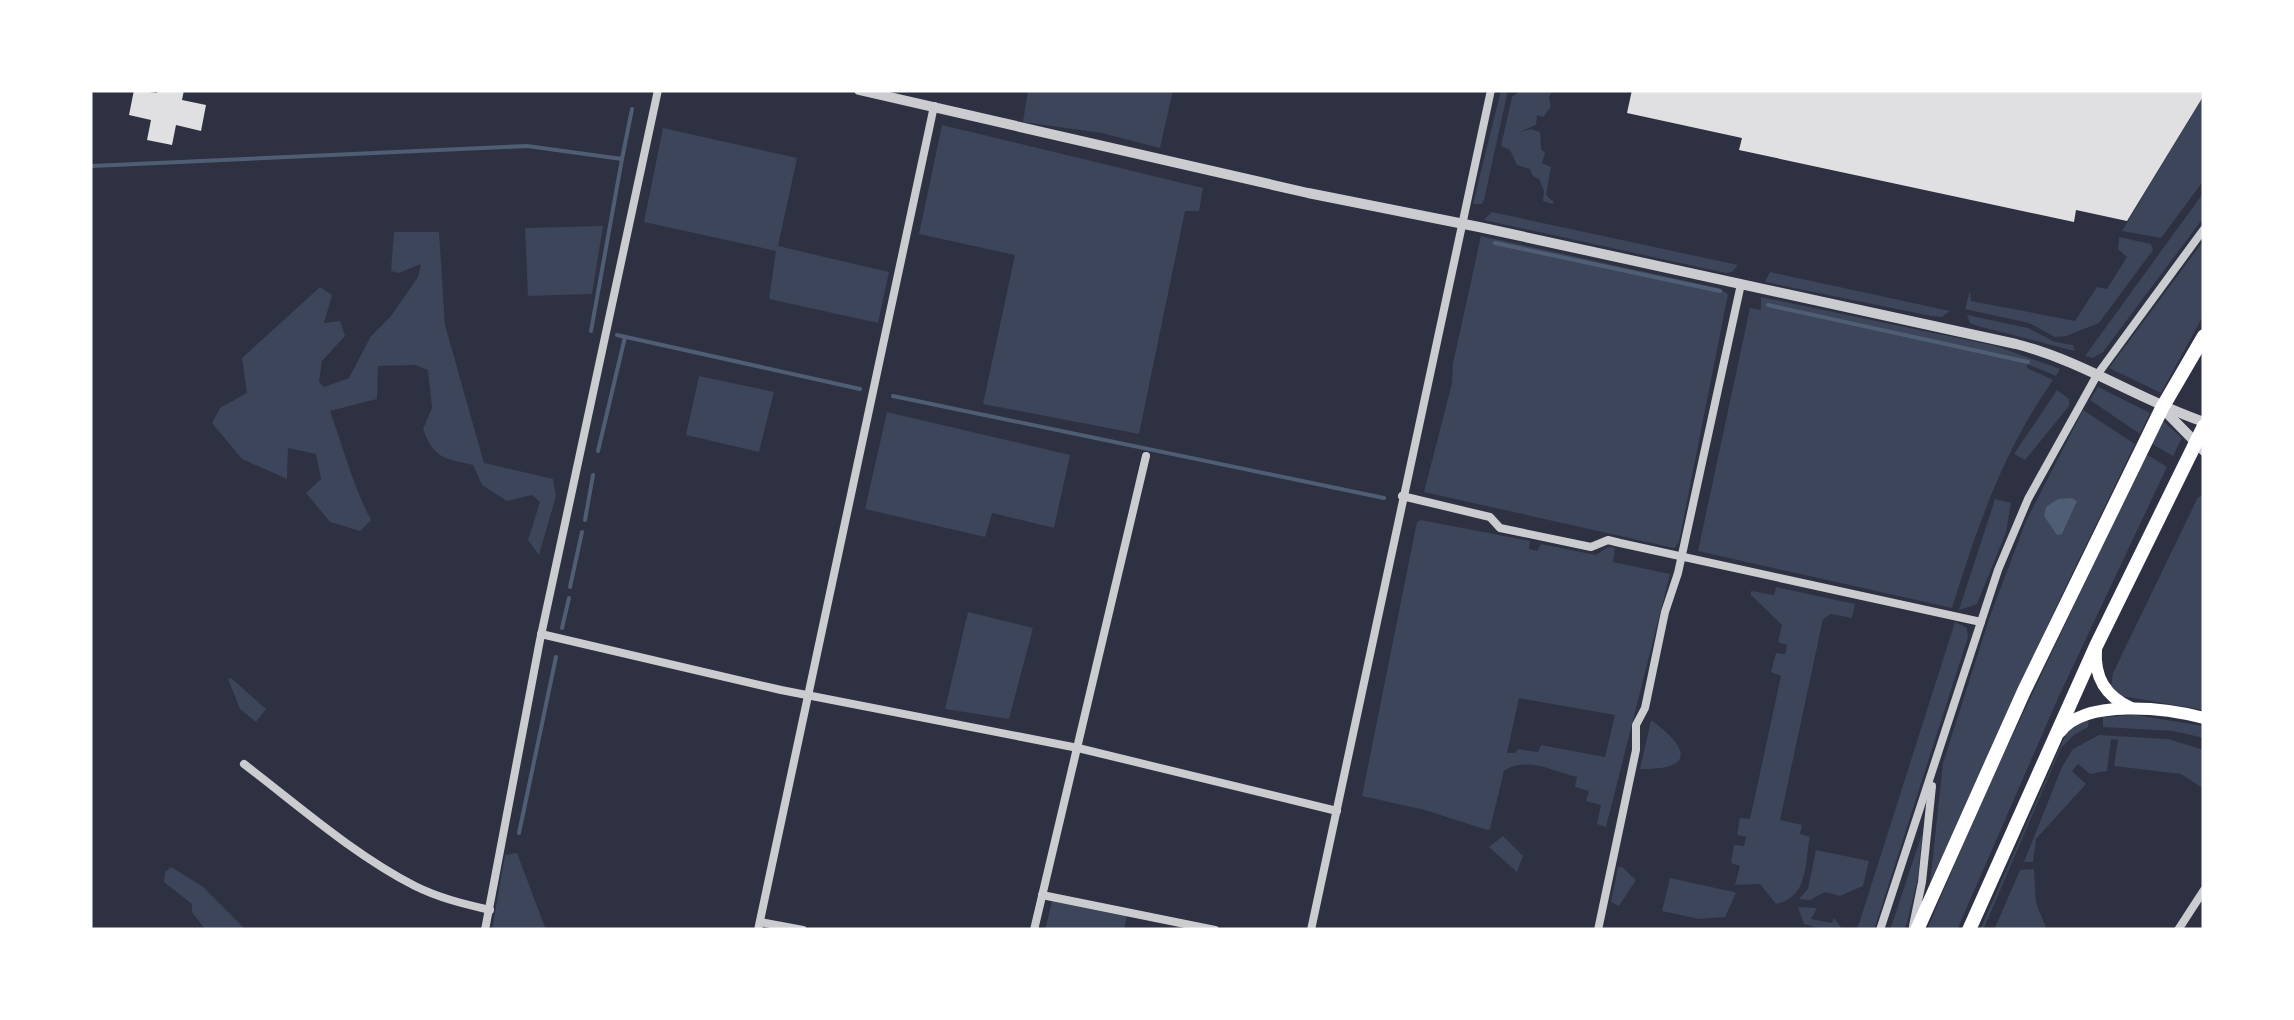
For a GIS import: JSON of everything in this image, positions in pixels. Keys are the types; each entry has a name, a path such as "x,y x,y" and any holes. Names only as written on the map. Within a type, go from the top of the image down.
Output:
{"highway":[{"path":"1915,930 2024,691 2162,408 2204,336"},
{"path":"1969,930 2096,646 2200,446 2204,424"}],"main road":[{"path":"2096,646 2095,665 2102,684 2110,696 2134,708"},
{"path":"2052,743 2068,721 2078,715 2134,708 2204,718"}],"street":[{"path":"485,930 541,634 658,90"},
{"path":"859,90 1276,186 2016,344 2051,354 2204,424"},
{"path":"1312,930 1492,90"},
{"path":"803,930 759,926 934,106"},
{"path":"1880,930 1981,622 2028,498 2097,374 2204,229"},
{"path":"1598,930 1636,750 1634,731 1645,708 1664,612 1682,556 1741,284"},
{"path":"2162,408 2200,446"},
{"path":"1034,930 1146,456"},
{"path":"1402,496 1490,517 1500,528 1591,547 1608,540 1981,622"},
{"path":"541,634 807,695 1078,748 1336,810"},
{"path":"244,764 356,849 414,886 490,910"},
{"path":"1915,930 1934,767"},
{"path":"2178,930 2204,890"},
{"path":"1042,895 1215,930"}],"shaded area":[{"path":"1028,90 1173,90 1160,148 1102,133 1023,122"},
{"path":"1501,90 1508,90 1484,200 1482,204 1473,204"},
{"path":"1521,90 1553,90 1549,97 1551,107 1543,117 1537,115 1536,125 1519,132 1540,132 1545,153 1542,163 1551,167 1546,195 1552,204 1543,201 1539,179 1530,169 1517,165 1510,150 1501,146 1512,97"},
{"path":"2204,95 2204,180 2161,238 2122,231"},
{"path":"942,125 1203,188 1199,211 1185,211 1139,434 983,404 1015,255 919,234"},
{"path":"663,128 797,158 778,246 889,272 878,323 769,299 776,251 644,222"},
{"path":"2204,192 2204,217 2103,352 2093,358 2085,356"},
{"path":"1492,212 1738,265 1726,273 1484,220"},
{"path":"603,226 592,294 528,296 525,228"},
{"path":"394,232 439,232 445,325 484,463 553,479 556,496 539,555 528,540 540,502 532,495 507,501 482,485 473,465 447,458 431,446 423,429 432,408 428,370 415,365 378,366 377,399 330,411 371,520 360,531 330,522 306,493 321,479 316,454 288,448 287,479 242,459 212,423 220,408 247,393 242,358 320,287 332,295 324,323 340,321 345,336 322,361 319,382 324,387 349,378 371,336 391,316 418,277 421,264 399,273 391,271"},
{"path":"1481,236 1718,288 1728,294 1679,542 1674,548 1424,492 1452,383"},
{"path":"2119,237 2151,244 2153,250 2099,323 2055,337 2029,323 1965,309 1970,291 1971,301 2075,321 2097,287 2107,289 2127,257 2118,249"},
{"path":"2204,240 2204,314 2161,393 2109,368"},
{"path":"1770,272 1950,311 1942,317 1931,316 1765,282"},
{"path":"1761,297 1996,346 2060,369 2056,376 2027,364 2027,368 2053,380 2005,463 1952,608 1698,551 1750,308 1761,310"},
{"path":"1967,315 2028,328 2055,342 2073,345 2075,351 1978,326 1970,323"},
{"path":"699,376 774,392 759,452 686,435"},
{"path":"2098,387 2150,413 2140,434 2090,400"},
{"path":"2057,390 2069,399 2069,406 2025,460 2014,454"},
{"path":"2083,410 2135,444 1930,883 1943,763 1990,616 2026,521"},
{"path":"887,412 1070,455 1054,528 992,513 985,537 865,509"},
{"path":"2163,421 2182,438 2173,456 2152,444"},
{"path":"2146,454 2167,467 2059,696 1957,930 1927,930 1980,804"},
{"path":"2202,496 2204,710 2121,696 2111,687 2113,673 2198,497"},
{"path":"1995,499 2011,503 2006,532 1977,604 1959,610"},
{"path":"2058,499 2077,501 2062,534 2057,535 2044,516 2046,507"},
{"path":"1417,522 1530,541 1529,549 1537,551 1541,544 1596,555 1608,547 1615,548 1613,562 1670,574 1606,827 1597,824 1601,805 1586,801 1589,791 1575,787 1577,777 1530,765 1504,771 1487,830 1425,810 1362,796","holes":["1519,698 1615,715 1605,757 1541,745 1538,752 1518,749 1507,753"]},
{"path":"1776,587 1855,604 1852,618 1831,614 1823,619 1780,820 1802,825 1800,834 1810,837 1806,867 1795,894 1776,904 1760,884 1735,885 1740,866 1731,863 1734,845 1744,846 1746,837 1737,835 1740,818 1750,819 1781,676 1771,672 1776,653 1785,654 1787,645 1778,642 1782,625 1751,591 1774,595"},
{"path":"968,612 1033,628 1009,719 945,709"},
{"path":"1955,622 1967,628 1968,637 1874,930 1857,930"},
{"path":"228,679 266,709 256,722 240,709"},
{"path":"2135,715 2204,726 2204,738 2173,731 2103,727 2103,717"},
{"path":"2089,717 2088,727 2061,748 1980,930 2066,734 2071,726"},
{"path":"1651,720 1673,739 1681,755 1671,766 1640,769"},
{"path":"2099,735 2168,739 2204,750 2204,789 2181,774 2114,766 2118,740 2111,739 2107,771 2090,774 2078,764 2072,771 2086,784 2036,839 2033,862 2024,862 2062,767 2073,749"},
{"path":"1922,834 1918,877 1907,923 1904,930 1890,930"},
{"path":"1503,836 1523,856 1517,872 1489,847"},
{"path":"1816,850 1869,861 1863,886 1840,896 1825,892 1810,900 1799,899 1808,889"},
{"path":"517,853 546,930 492,930 505,855"},
{"path":"171,867 202,886 246,930 204,928 192,912 192,904 164,882 165,872"},
{"path":"1618,867 1636,880 1619,906 1611,902"},
{"path":"2034,869 2036,903 2047,930 1994,930 2020,870"},
{"path":"1670,878 1736,893 1725,917 1699,919 1662,911"},
{"path":"1052,901 1127,915 1124,930 1045,930"},
{"path":"1798,907 1817,908 1811,919 1832,923 1834,918 1843,930 1804,924"}],"building":[{"path":"134,90 184,90 182,100 206,105 201,131 176,125 172,145 147,140 151,120 129,115"},
{"path":"1632,90 2204,90 2204,95 2127,221 2076,210 2074,222 1739,150 1742,138 1627,113"}],"waterway":[{"path":"92,166 527,146 622,159 632,109"},
{"path":"591,331 622,159"},
{"path":"1495,243 1720,291"},
{"path":"1768,305 2028,362"},
{"path":"617,335 860,389"},
{"path":"598,451 625,337"},
{"path":"893,396 1384,498"},
{"path":"585,520 593,475"},
{"path":"570,587 582,532"},
{"path":"562,628 569,598"},
{"path":"519,833 556,657"}]}
